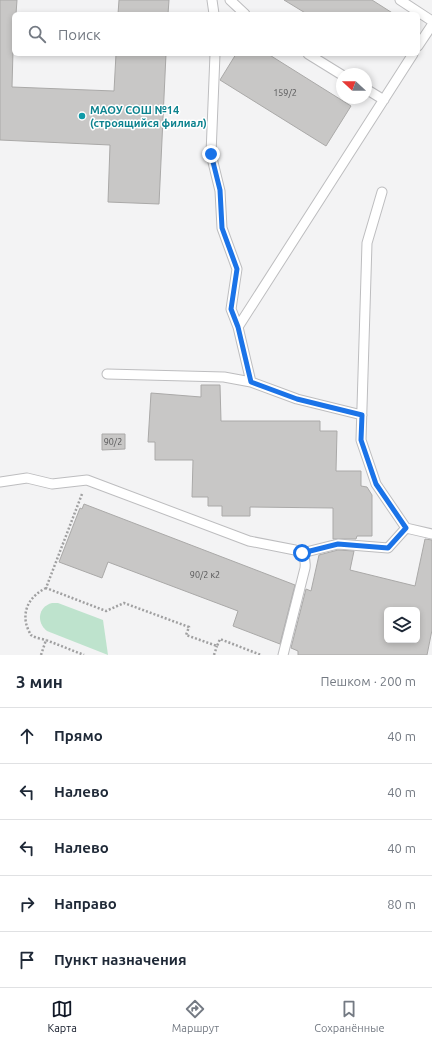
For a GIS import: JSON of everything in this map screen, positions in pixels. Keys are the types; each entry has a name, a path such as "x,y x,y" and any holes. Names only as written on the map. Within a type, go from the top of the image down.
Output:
{"lane":[{"path":"212,0 214,12"},
{"path":"230,0 243,12"},
{"path":"400,0 418,12"},
{"path":"420,13 432,21"},
{"path":"420,43 432,25"},
{"path":"215,56 211,154 220,190 222,228 237,269 231,309 238,327 251,382"},
{"path":"311,56 336,71"},
{"path":"238,327 412,56"},
{"path":"372,93 384,100"},
{"path":"382,192 367,243 361,440 376,484 406,528 432,534"},
{"path":"107,374 224,377 251,382 297,399 362,415"},
{"path":"0,482 27,478 52,484 87,480 249,541 295,550 302,553 306,560 305,568 283,655"},
{"path":"302,553 338,544 388,548 406,528"}],"path":[{"path":"84,655 32,635 28,628 25,614 31,598 46,588 87,480"},
{"path":"46,588 106,611 124,603 189,627 186,635 217,646"},
{"path":"214,655 220,639 262,655"},
{"path":"41,655 46,640"}],"green space":[{"path":"58,603 103,620 108,655 47,631 41,623 40,615 41,611 47,605"}],"building":[{"name":"МАОУ СОШ №14 (строящийся филиал)","path":"0,0 17,0 16,12 12,12 12,87 114,91 116,56 166,56 159,204 108,202 110,145 0,140"},
{"path":"119,0 169,0 168,12 118,12"},
{"path":"284,0 372,0 391,12 304,12"},
{"path":"235,56 271,56 336,97 336,104 348,104 351,106 326,146 220,80"},
{"path":"201,385 220,385 221,421 320,421 320,431 337,431 336,471 361,471 361,486 367,487 372,495 372,536 357,536 356,539 333,539 333,508 250,507 250,516 222,516 222,506 208,506 208,497 192,497 193,460 155,460 155,442 148,442 151,393 201,397"},
{"path":"102,434 125,434 125,449 102,450"},
{"path":"84,504 295,585 280,644 233,626 238,611 108,562 102,578 59,562 80,508 82,509"},
{"path":"425,539 432,540 432,630 427,655 298,655 298,651 291,648 306,589 311,591 319,555 338,550 354,551 350,570 415,586"}],"place":[{"name":"МАОУ СОШ №14 (строящийся филиал)","path":"82,116"}],"route":[{"path":"211,154 220,190 222,228 237,269 231,309 238,327 251,382 297,399 362,415 361,440 376,484 406,528 388,548 338,544 302,553"}]}
